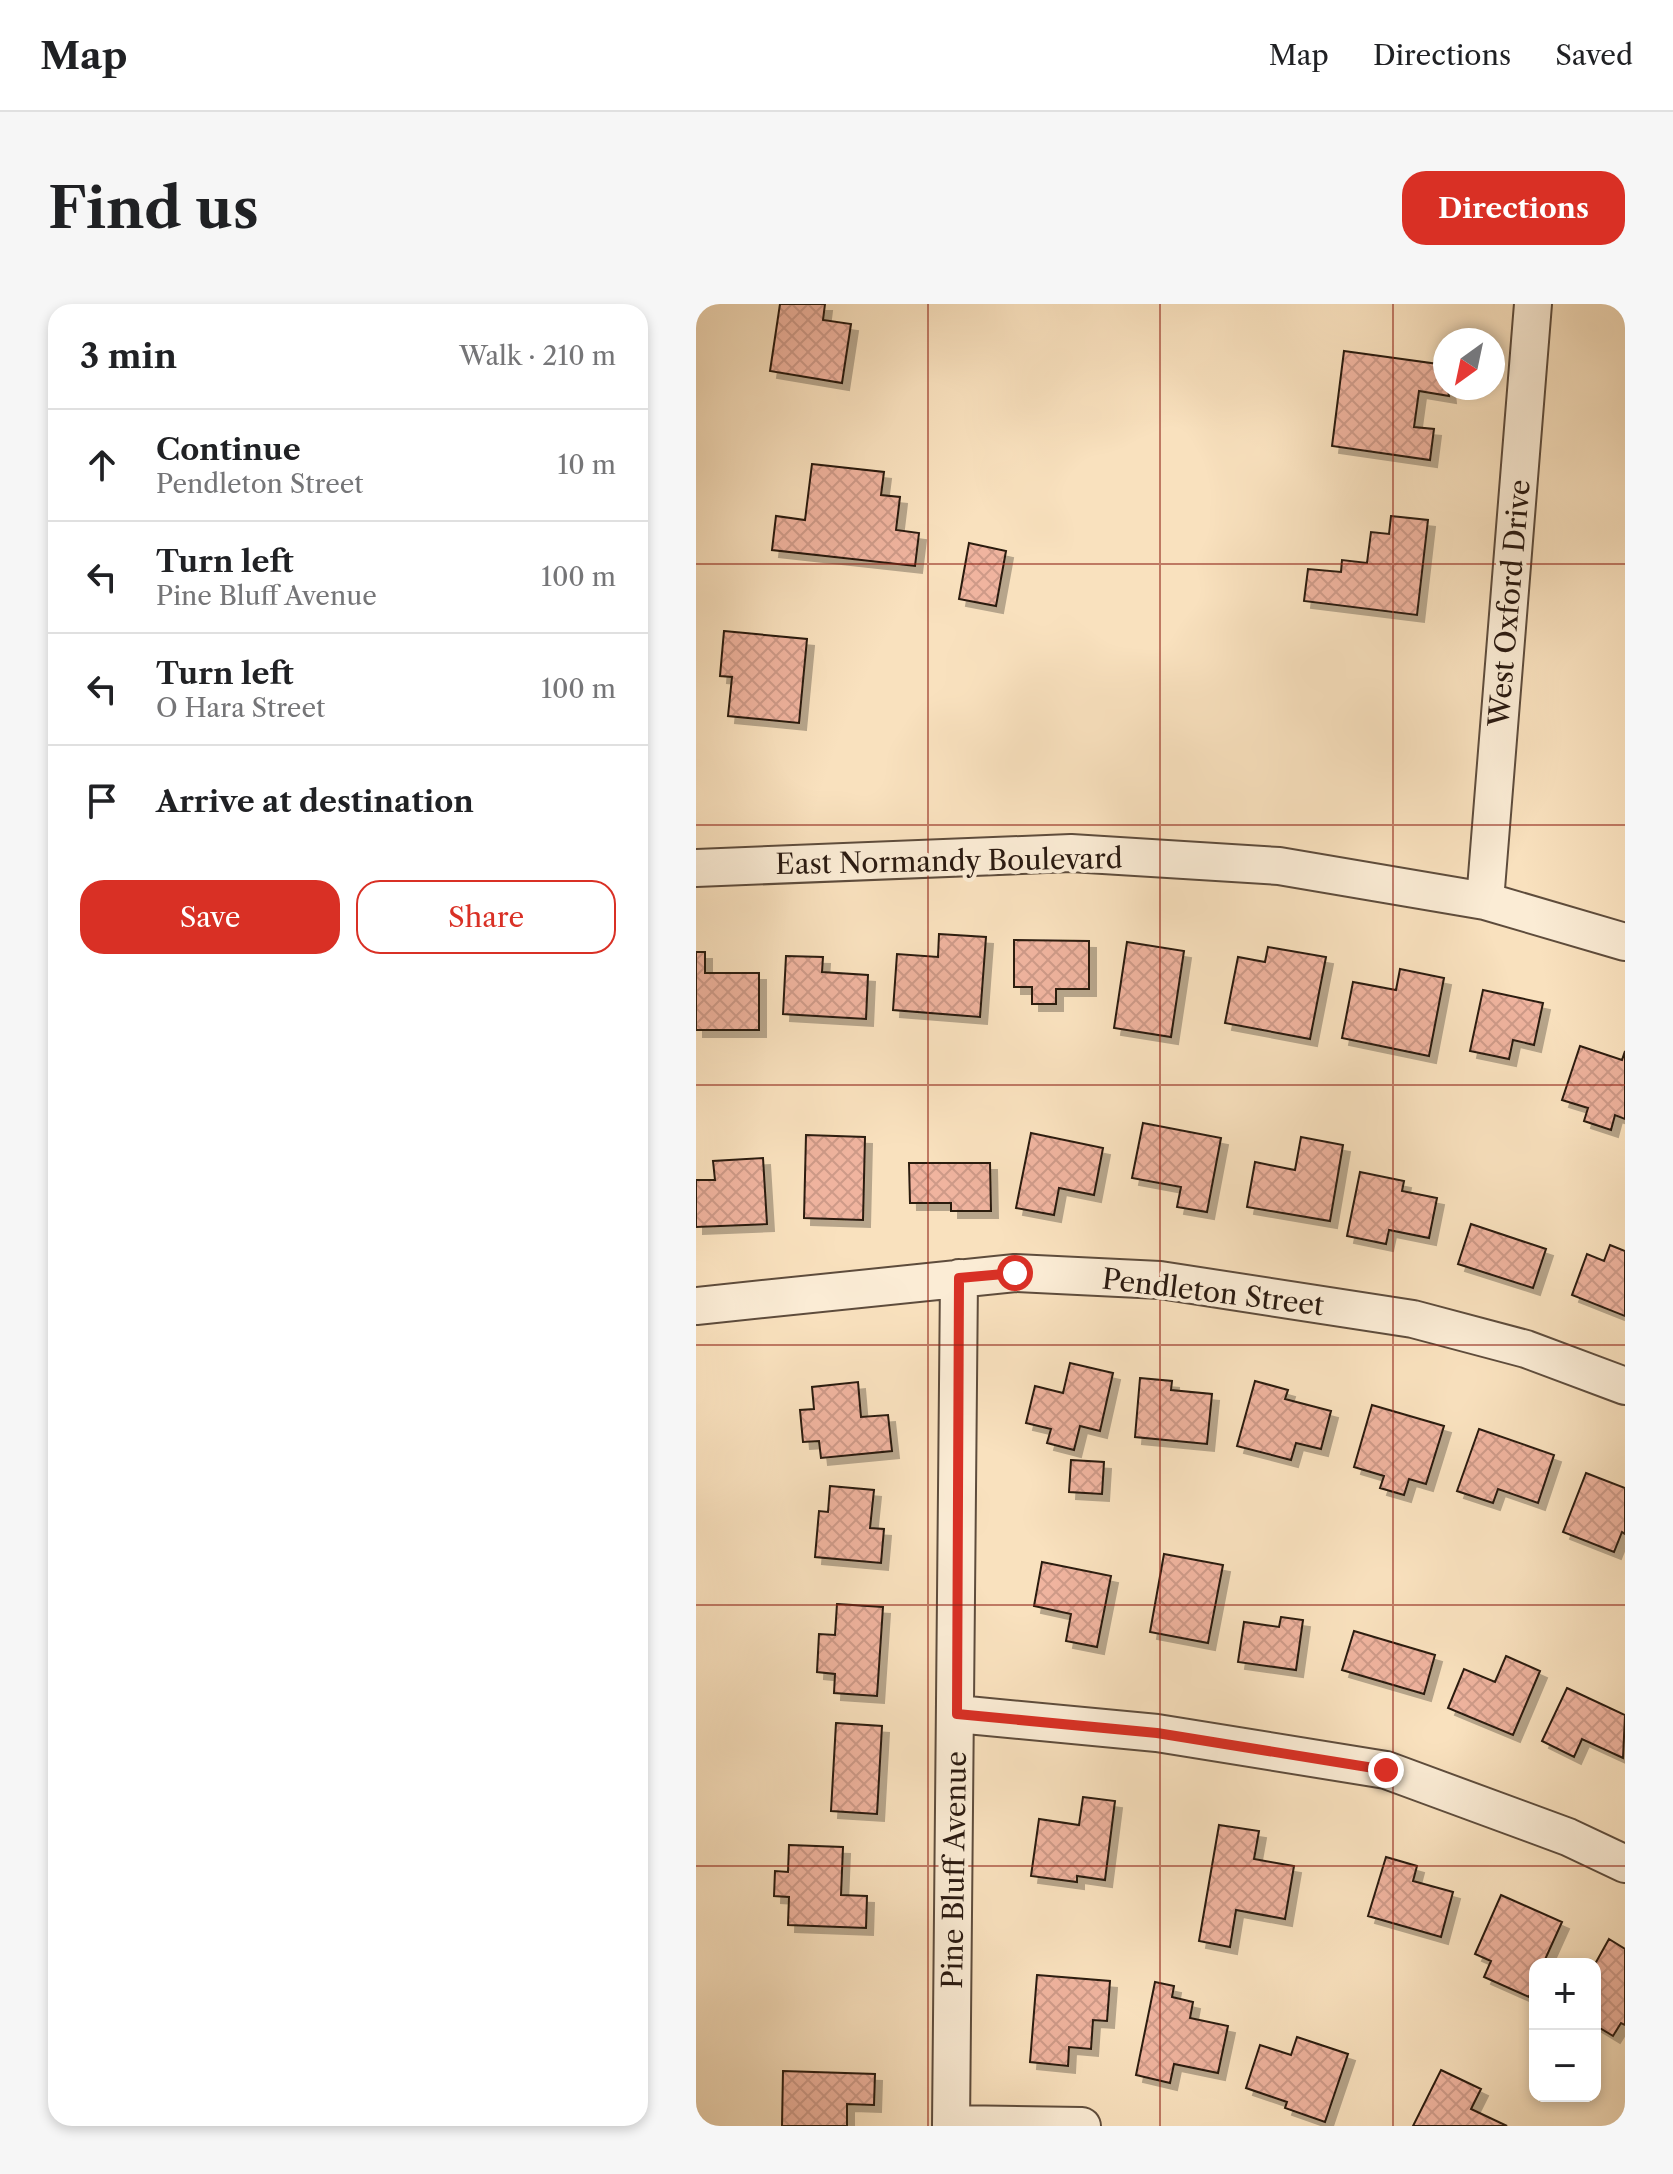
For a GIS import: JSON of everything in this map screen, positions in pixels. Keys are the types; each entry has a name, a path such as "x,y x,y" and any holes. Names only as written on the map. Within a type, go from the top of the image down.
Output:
{"street":[{"name":"West Oxford Drive","path":"1485,901 1533,304"},
{"name":"East Normandy Boulevard","path":"696,868 1071,853 1279,866 1485,901 1625,942"},
{"name":"Pendleton Street","path":"696,1306 1015,1273 1160,1280 1413,1319 1526,1349 1625,1386"},
{"name":"Pine Bluff Avenue","path":"951,2125 959,1278"},
{"path":"957,1714 1157,1733 1386,1770 1568,1837 1625,1864"},
{"path":"951,2125 1082,2126"}],"building":[{"path":"780,304 825,304 823,320 851,324 842,383 770,371"},
{"path":"1344,351 1433,363 1433,393 1419,391 1414,427 1434,429 1430,460 1332,446"},
{"path":"812,464 884,472 881,495 900,497 896,530 919,533 915,566 772,550 776,516 805,520"},
{"path":"1391,516 1428,520 1417,615 1304,601 1308,569 1341,572 1342,560 1367,563 1371,532 1389,534"},
{"path":"969,543 1006,551 996,606 959,599"},
{"path":"724,631 807,639 799,723 728,716 732,677 720,676"},
{"path":"939,934 986,937 980,1017 893,1010 897,954 938,957"},
{"path":"1014,940 1089,941 1089,989 1056,989 1056,1004 1032,1004 1032,987 1014,987"},
{"path":"1127,942 1184,951 1171,1037 1114,1028"},
{"path":"1268,947 1326,957 1310,1039 1225,1023 1238,957 1265,962"},
{"path":"696,952 705,952 705,973 759,973 759,1030 696,1030"},
{"path":"786,956 823,957 822,972 868,975 866,1019 783,1014"},
{"path":"1400,969 1444,978 1429,1056 1342,1038 1353,982 1396,990"},
{"path":"1483,990 1543,1003 1534,1045 1513,1040 1509,1059 1470,1051"},
{"path":"1580,1046 1622,1060 1625,1051 1625,1119 1615,1115 1611,1130 1584,1121 1588,1108 1562,1100"},
{"path":"1143,1123 1221,1138 1207,1212 1177,1207 1181,1187 1132,1178"},
{"path":"1031,1133 1103,1148 1094,1195 1059,1188 1054,1215 1016,1208"},
{"path":"806,1135 865,1137 863,1220 804,1218"},
{"path":"1301,1137 1343,1145 1330,1221 1247,1207 1255,1162 1295,1170"},
{"path":"763,1158 767,1224 696,1227 696,1180 715,1180 713,1161"},
{"path":"909,1163 990,1163 991,1211 951,1211 951,1203 910,1203"},
{"path":"1360,1172 1404,1181 1402,1191 1437,1198 1429,1238 1389,1230 1386,1244 1347,1236"},
{"path":"1471,1224 1546,1249 1533,1288 1458,1264"},
{"path":"1610,1245 1625,1251 1625,1316 1572,1295 1587,1254 1604,1261"},
{"path":"1070,1363 1113,1373 1100,1431 1080,1426 1074,1450 1047,1443 1051,1429 1026,1423 1035,1386 1063,1393"},
{"path":"1140,1378 1172,1381 1171,1390 1212,1394 1207,1444 1135,1437"},
{"path":"1255,1381 1288,1390 1285,1399 1331,1411 1321,1449 1296,1443 1291,1460 1237,1446"},
{"path":"858,1382 861,1417 888,1415 892,1451 821,1458 819,1441 803,1442 800,1410 814,1409 812,1387"},
{"path":"1372,1405 1444,1426 1426,1484 1409,1479 1404,1495 1380,1488 1384,1476 1354,1467"},
{"path":"1479,1429 1554,1455 1538,1503 1498,1489 1493,1503 1457,1491"},
{"path":"1071,1460 1104,1462 1102,1494 1069,1492"},
{"path":"1586,1473 1625,1488 1625,1534 1622,1532 1614,1552 1563,1532"},
{"path":"830,1486 874,1490 870,1528 884,1529 881,1563 815,1557 819,1511 828,1512"},
{"path":"1164,1554 1223,1565 1208,1643 1150,1632"},
{"path":"1042,1562 1111,1576 1097,1647 1066,1641 1071,1614 1034,1606"},
{"path":"837,1604 883,1607 877,1696 834,1693 835,1674 817,1672 819,1634 835,1635"},
{"path":"1281,1617 1303,1620 1296,1670 1238,1662 1244,1622 1279,1627"},
{"path":"1354,1631 1435,1655 1424,1694 1342,1670"},
{"path":"1506,1656 1540,1671 1513,1735 1448,1708 1464,1669 1495,1682"},
{"path":"1567,1688 1625,1715 1623,1758 1582,1739 1574,1757 1542,1741"},
{"path":"836,1723 882,1726 877,1814 831,1811"},
{"path":"1083,1797 1115,1801 1105,1880 1077,1876 1077,1882 1031,1876 1039,1819 1079,1825"},
{"path":"1219,1825 1259,1831 1254,1859 1294,1866 1285,1919 1236,1910 1230,1947 1199,1941"},
{"path":"789,1845 843,1847 841,1895 867,1896 866,1928 788,1925 789,1897 774,1896 775,1871 788,1872"},
{"path":"1386,1857 1417,1866 1413,1881 1453,1892 1441,1937 1368,1916"},
{"path":"1501,1895 1562,1922 1546,1958 1529,1958 1529,1997 1484,1977 1491,1961 1475,1954"},
{"path":"1609,1939 1625,1949 1625,2025 1621,2023 1613,2036 1601,2029 1601,1958 1598,1958"},
{"path":"1037,1975 1110,1981 1107,2021 1093,2020 1091,2049 1069,2047 1068,2066 1030,2062"},
{"path":"1155,1982 1174,1986 1172,1997 1193,2002 1190,2018 1228,2026 1218,2073 1174,2064 1170,2083 1136,2075"},
{"path":"1297,2037 1348,2054 1325,2122 1285,2108 1287,2102 1246,2088 1260,2045 1291,2055"},
{"path":"1441,2070 1481,2089 1471,2109 1507,2126 1413,2126"},
{"path":"783,2071 875,2074 874,2105 847,2104 847,2126 782,2126"}],"route":[{"path":"1015,1273 959,1278 957,1714 1157,1733 1386,1770"}]}
